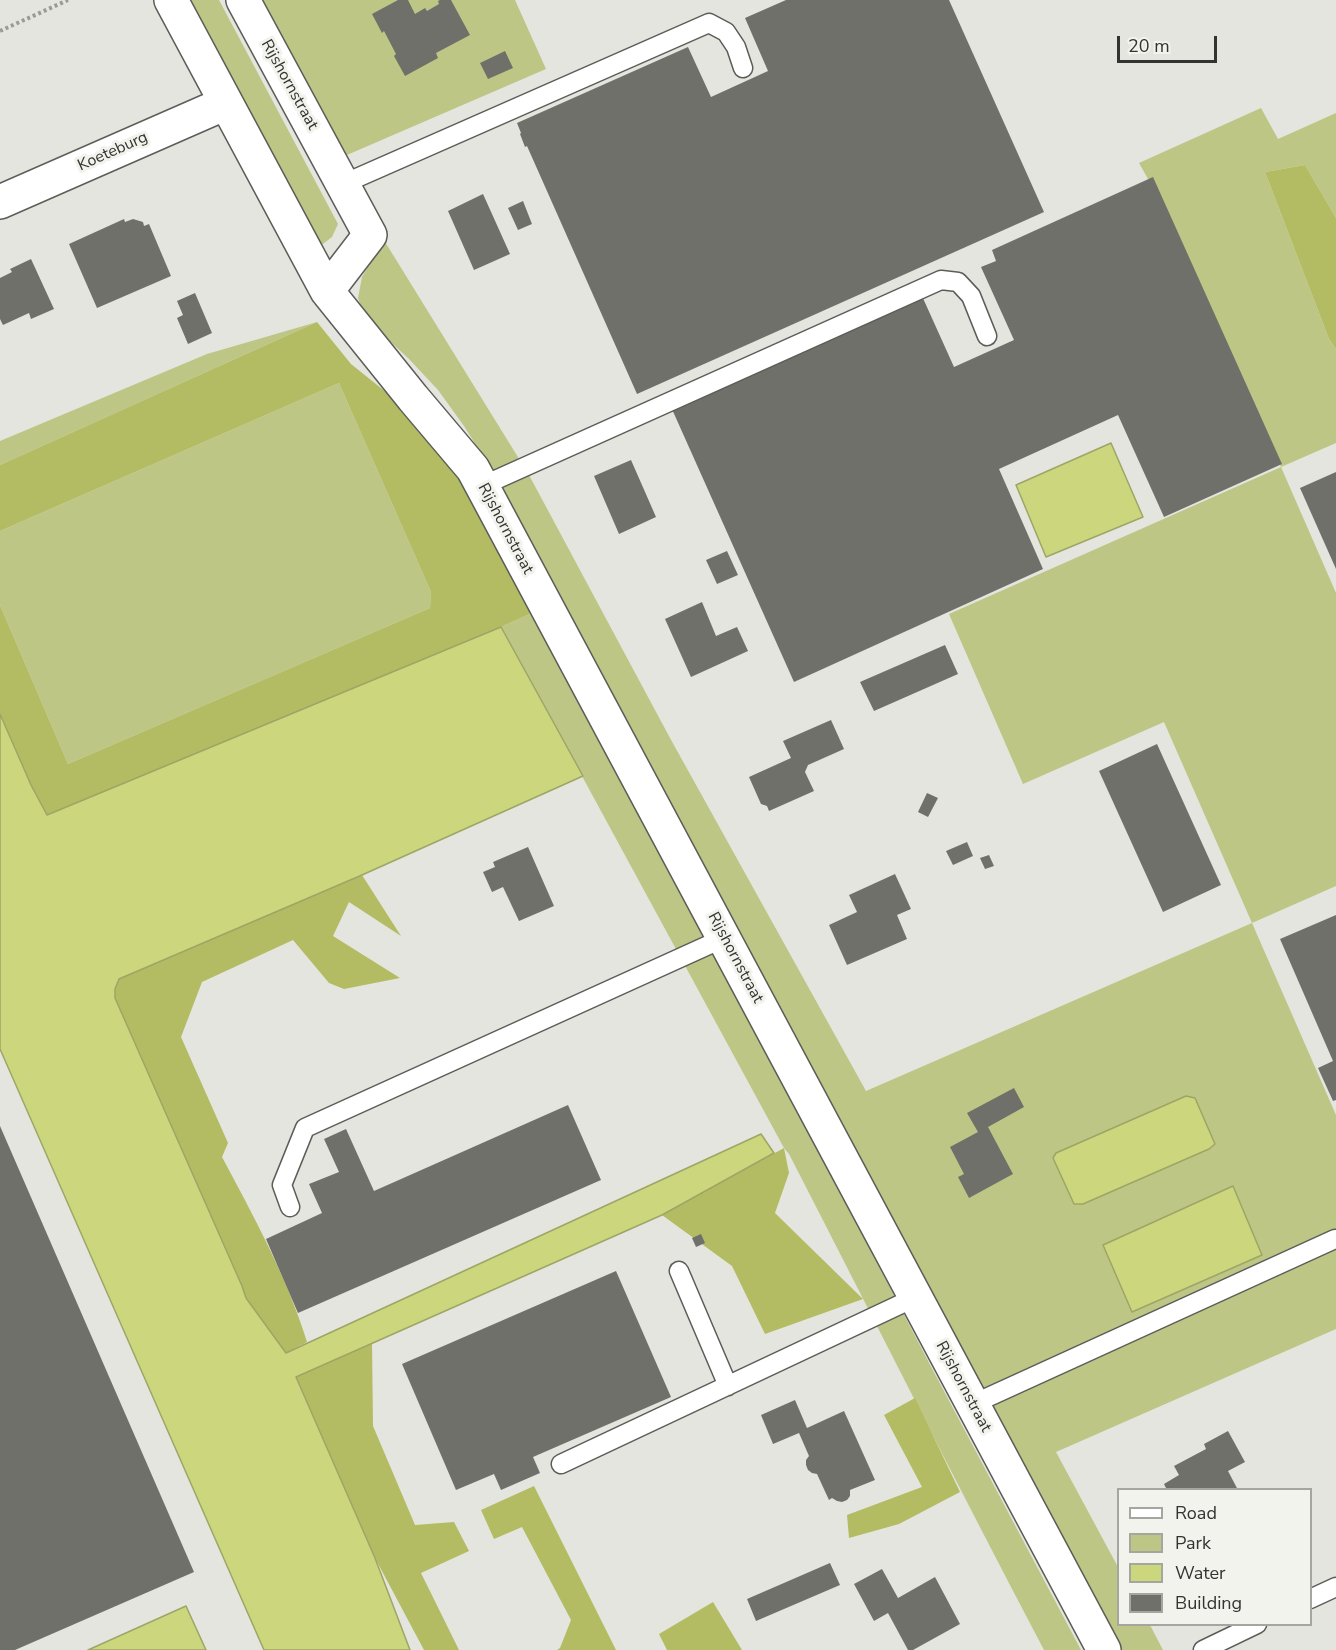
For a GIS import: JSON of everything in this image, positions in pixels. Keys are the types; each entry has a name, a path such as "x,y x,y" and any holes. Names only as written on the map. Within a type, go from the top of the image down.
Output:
{"street":[{"name":"Rijshornstraat","path":"171,0 327,291 412,398 473,469 1104,1650"},
{"name":"Rijshornstraat","path":"243,0 370,235 327,291"},
{"name":"Koeteburg","path":"0,202 226,102"}],"lane":[{"path":"343,184 709,23 726,32 736,47 743,68"},
{"path":"482,486 940,280 958,282 971,296 987,336"},
{"path":"290,1208 282,1185 305,1128 724,938"},
{"path":"973,1404 1335,1239"},
{"path":"679,1271 728,1386"},
{"path":"561,1464 916,1297"},
{"path":"1312,1599 1336,1587"},
{"path":"1203,1650 1253,1626"}],"path":[{"path":"0,31 68,0"}],"green space":[{"path":"187,0 219,0 338,224 332,237 319,247"},
{"path":"257,0 515,0 546,69 340,158"},
{"path":"1261,108 1278,139 1336,113 1336,218 1305,165 1265,172 1329,339 1336,349 1336,443 1281,467 1139,163"},
{"path":"382,237 529,475 670,738 866,1091 1252,923 1336,1115 1336,1329 1056,1452 1117,1565 1117,1626 1151,1626 1163,1650 1118,1650 501,485 438,390 364,317 358,298 362,277","holes":["1186,1096 1215,1144 1209,1149 1082,1204 1074,1204 1056,1153"]},
{"path":"317,322 0,465 0,441 207,354"},
{"path":"339,383 431,592 430,608 68,764 0,605 0,531"},
{"path":"1281,467 1336,593 1336,886 1252,923 1164,722 1023,784 949,614"},
{"path":"534,612 1081,1650 1044,1650 789,1154 501,627"}],"shaded area":[{"path":"1305,165 1336,218 1336,349 1329,339 1265,172"},
{"path":"317,322 351,364 417,417 460,477 534,612 47,815 31,785 0,714 0,605 68,764 430,608 431,592 339,383 0,531 0,465"},
{"path":"362,875 401,936 349,902 333,936 400,978 344,989 329,983 293,940 202,982 181,1037 228,1143 222,1157 280,1271 307,1342 286,1353 246,1298 115,998 115,989 119,979"},
{"path":"784,1148 789,1173 775,1213 863,1299 765,1334 732,1266 662,1215"},
{"path":"372,1343 373,1426 415,1525 454,1522 469,1551 421,1573 459,1650 424,1650 375,1558 296,1377"},
{"path":"915,1398 960,1492 899,1524 849,1538 847,1515 922,1487 884,1415"},
{"path":"534,1486 616,1650 557,1650 560,1648 571,1620 522,1527 494,1539 481,1510"},
{"path":"713,1602 742,1650 667,1650 659,1634"}],"water":[{"path":"1111,443 1143,517 1046,557 1016,485"},
{"path":"501,627 583,776 362,875 119,979 115,989 115,998 246,1298 286,1353 761,1134 774,1153 662,1215 296,1377 375,1558 410,1650 264,1650 0,1049 0,714 31,785 47,815"},
{"path":"1186,1096 1195,1098 1215,1144 1209,1149 1083,1204 1074,1204 1053,1158 1056,1153"},
{"path":"1233,1186 1262,1255 1132,1312 1103,1245"},
{"path":"186,1606 206,1650 88,1650"}],"building":[{"path":"398,0 408,0 415,14 425,8 427,11 439,4 440,0 451,0 470,35 436,53 438,58 405,76 384,31 382,33 372,14"},
{"path":"786,0 949,0 1044,212 637,394 527,146 525,147 517,123 688,47 711,97 768,71 745,18"},
{"path":"505,51 513,68 488,79 480,63"},
{"path":"1153,177 1282,464 1164,517 1118,415 999,469 1043,569 794,682 671,407 922,296 954,367 1014,340 981,267 996,261 992,250"},
{"path":"483,194 510,254 474,270 448,211"},
{"path":"523,201 532,224 518,230 508,208"},
{"path":"124,219 125,222 133,219 143,222 144,226 149,224 171,276 97,308 69,244"},
{"path":"31,259 54,309 31,319 29,313 3,325 0,319 0,278 12,272 10,269"},
{"path":"195,293 212,333 188,344 177,318 183,315 177,301"},
{"path":"631,460 656,517 619,534 594,476"},
{"path":"1336,472 1336,569 1300,488"},
{"path":"727,551 738,575 717,584 706,560"},
{"path":"702,602 716,636 737,627 748,651 691,677 665,619"},
{"path":"945,645 958,674 874,711 860,682"},
{"path":"831,720 844,749 808,765 805,772 814,791 769,811 767,806 761,804 749,777 791,758 783,741"},
{"path":"1157,744 1221,885 1163,912 1099,771"},
{"path":"927,793 938,798 928,817 918,812"},
{"path":"967,842 973,856 953,865 946,851"},
{"path":"528,847 554,906 519,921 503,887 492,892 483,872 495,867 493,862"},
{"path":"989,855 994,866 985,869 980,858"},
{"path":"895,874 911,909 897,915 907,939 847,965 829,925 857,912 849,895"},
{"path":"1336,915 1336,1100 1333,1101 1318,1068 1333,1061 1280,939"},
{"path":"1014,1088 1024,1107 988,1127 1013,1174 969,1198 958,1177 964,1174 950,1147 978,1132 967,1113"},
{"path":"568,1105 601,1180 298,1313 266,1239 322,1213 309,1184 339,1172 324,1139 346,1129 374,1191"},
{"path":"0,1126 194,1572 15,1650 0,1650"},
{"path":"701,1234 705,1243 696,1247 692,1238"},
{"path":"616,1271 671,1397 533,1457 540,1473 501,1490 494,1474 456,1490 402,1364"},
{"path":"795,1400 807,1428 844,1411 875,1480 850,1490 847,1500 842,1502 832,1498 829,1500 817,1474 808,1470 806,1460 809,1456 799,1433 773,1444 761,1415"},
{"path":"1228,1431 1245,1462 1228,1471 1237,1488 1166,1488 1164,1484 1179,1475 1174,1466 1206,1449 1204,1444"},
{"path":"830,1563 840,1585 756,1621 747,1599"},
{"path":"882,1569 898,1598 935,1577 960,1624 913,1650 908,1650 888,1613 874,1621 854,1584"}]}
